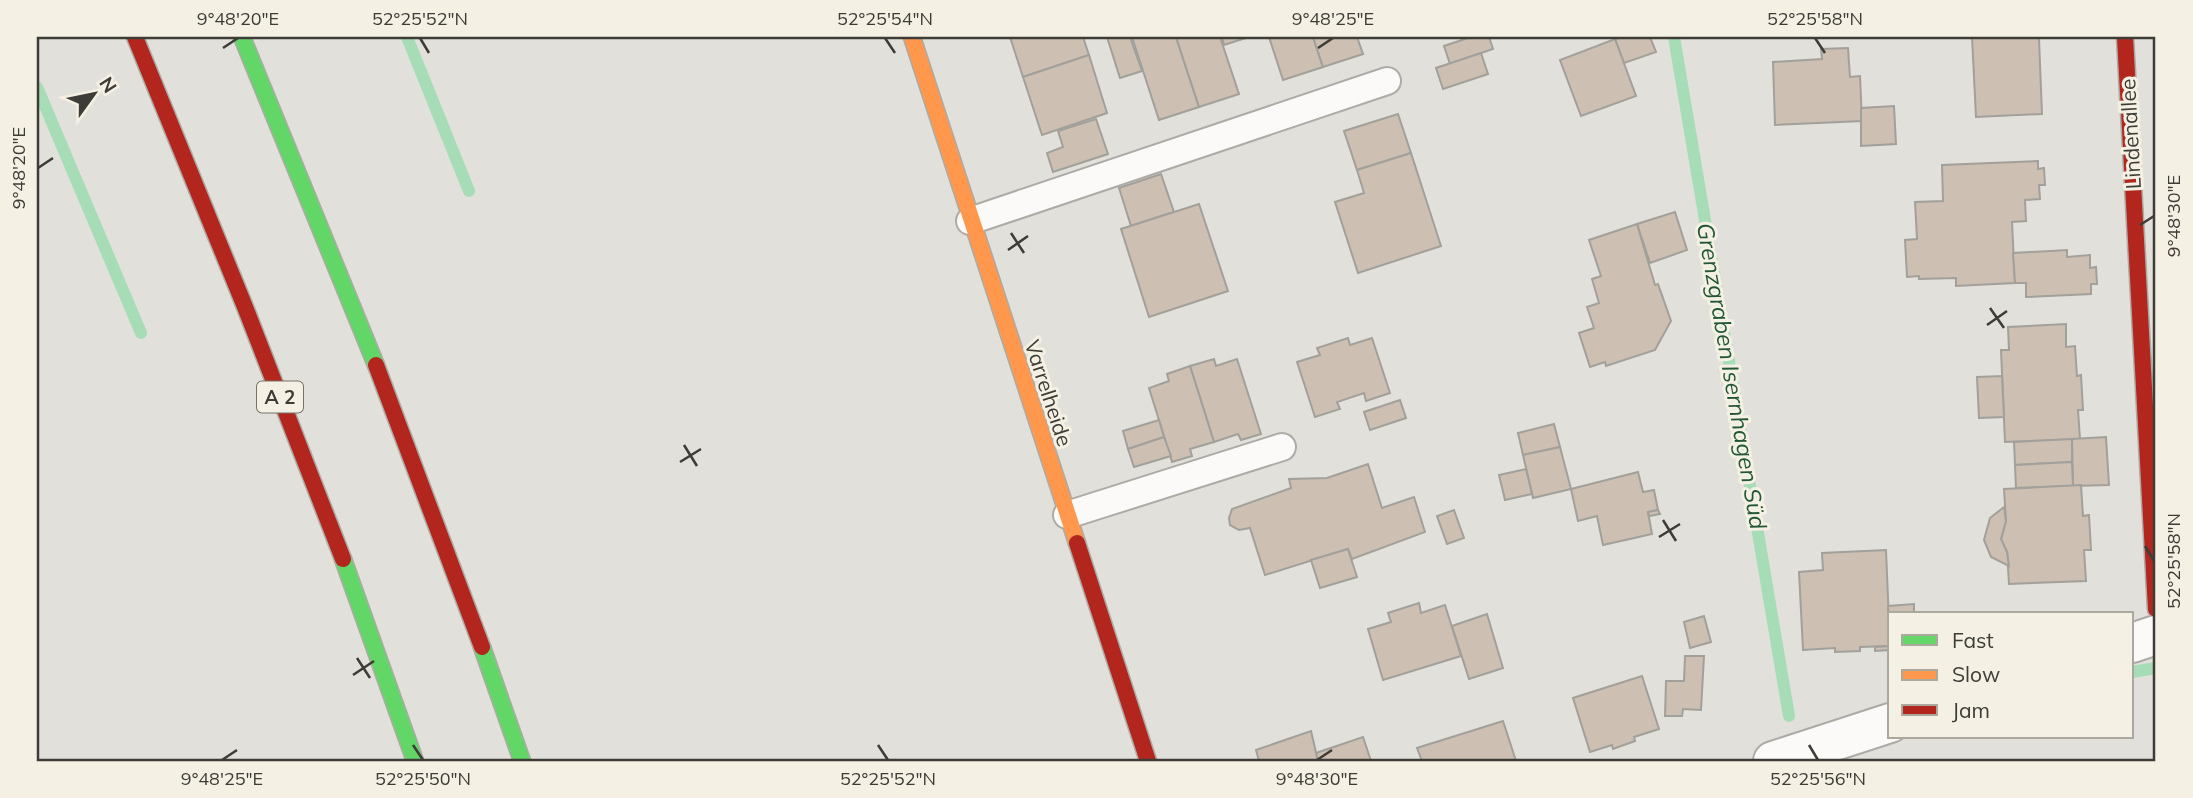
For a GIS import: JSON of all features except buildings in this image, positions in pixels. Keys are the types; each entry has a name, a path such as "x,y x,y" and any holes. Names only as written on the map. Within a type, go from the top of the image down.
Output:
{"main road":[{"name":"A 2","path":"135,37 235,279 387,678 415,761"},
{"path":"242,37 332,251 485,654 522,761"},
{"name":"Varrelheide","path":"912,37 1148,761"},
{"name":"Lindenallee","path":"2125,37 2156,609"}],"street":[{"path":"2134,642 2156,635"},
{"path":"1773,761 1888,724"}],"lane":[{"path":"970,221 1387,81"},
{"path":"1067,515 1282,447"}],"waterway":[{"path":"407,37 469,191"},
{"name":"Grenzgraben Isernhagen Süd","path":"1674,37 1789,716"},
{"path":"37,87 141,333"},
{"name":"Grenzgraben Isernhagen Süd","path":"2134,672 2156,668"}],"traffic: fast":[{"path":"242,37 376,365"},
{"path":"343,559 415,761"},
{"path":"482,647 522,761"}],"traffic: slow":[{"path":"912,37 1077,543"}],"traffic: jam":[{"path":"135,37 245,307 343,559"},
{"path":"2125,37 2156,609"},
{"path":"376,365 482,647"},
{"path":"1077,543 1148,761"}]}
